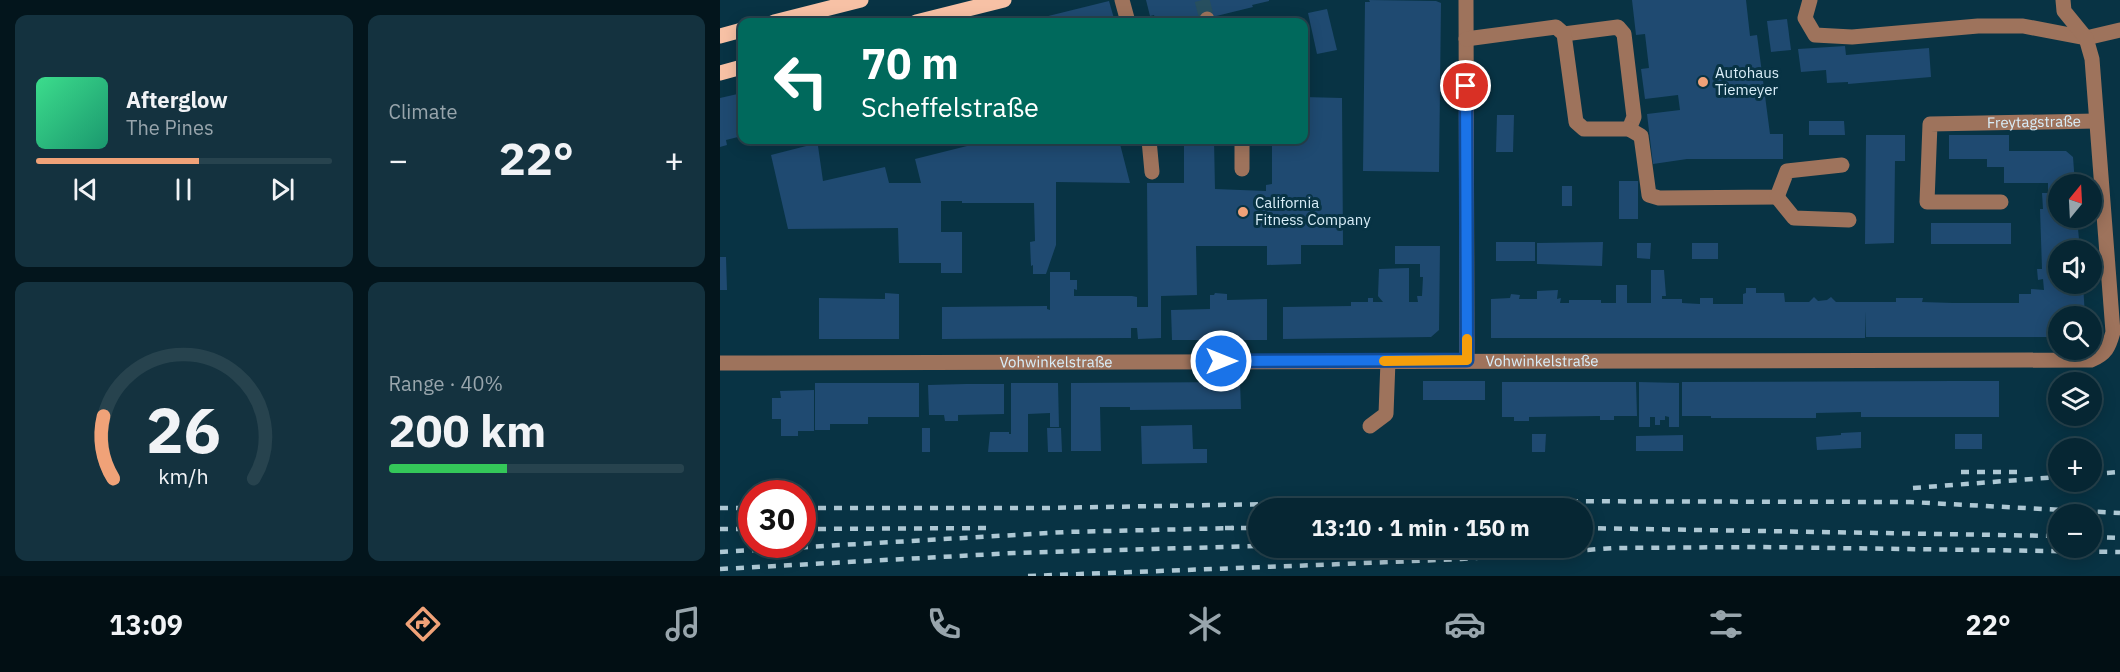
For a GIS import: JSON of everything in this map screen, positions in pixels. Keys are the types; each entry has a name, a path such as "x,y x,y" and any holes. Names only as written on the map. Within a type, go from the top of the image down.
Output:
{"main road":[{"path":"790,18 861,0"},
{"path":"932,18 1004,0"},
{"path":"720,36 738,31"},
{"path":"720,73 738,69"}],"street":[{"path":"1122,0 1127,18"},
{"path":"1466,0 1467,360"},
{"path":"1810,0 1805,18 1815,35 1852,37 1977,26 2023,26 2086,38 2120,30"},
{"path":"2063,0 2064,11 2086,38 2092,59 2096,121"},
{"path":"1466,39 1556,27 1564,34 1576,122 1584,129 1629,129 1641,136 1649,195 1659,198 1777,197"},
{"path":"1564,34 1618,27 1624,34 1634,117 1629,129"},
{"name":"Freytagstraße","path":"2001,202 1928,202 1930,123 2096,121 2112,332 2108,349"},
{"path":"1149,144 1152,172"},
{"path":"1242,144 1242,169"},
{"path":"1777,197 1787,171 1842,165"},
{"path":"1777,197 1794,218 1849,220"},
{"name":"Vohwinkelstraße","path":"720,363 2091,360 2102,356 2108,349"},
{"path":"1370,426 1386,414 1388,361"}],"building":[{"path":"1146,0 1269,0 1252,5 1253,7 1208,18 1155,18 1154,15 1150,16"},
{"path":"1369,0 1441,3 1439,172 1363,171 1365,2 1370,2"},
{"name":"Autohaus Tiemeyer","path":"1632,0 1746,0 1750,36 1757,35 1770,134 1783,134 1783,159 1687,159 1653,164 1647,114 1680,110 1678,95 1645,99 1641,69 1649,68 1645,34 1636,35"},
{"path":"1109,1 1114,18 1040,18"},
{"path":"1327,9 1337,50 1317,54 1308,13"},
{"path":"1787,19 1791,50 1771,52 1767,21"},
{"path":"1845,46 1846,55 1929,48 1931,77 1848,84 1848,82 1827,83 1826,70 1801,72 1798,49"},
{"path":"738,94 738,137 726,140 727,145 720,147 720,98"},
{"path":"1308,97 1342,98 1343,245 1301,245 1301,264 1267,265 1267,246 1196,246 1197,295 1161,296 1161,338 1138,339 1137,328 1131,328 1131,338 942,339 942,307 1047,306 1050,310 1050,272 1070,272 1070,280 1077,280 1077,290 1074,289 1074,296 1132,296 1137,297 1137,307 1148,307 1147,183 1184,183 1184,144 1214,144 1215,189 1266,191 1266,185 1272,184 1272,144 1308,144"},
{"path":"1497,115 1514,115 1513,152 1496,152"},
{"path":"1809,121 1844,121 1845,135 1809,135"},
{"path":"1866,135 1905,135 1905,161 1895,161 1894,243 1865,244"},
{"path":"1949,135 2009,135 2009,151 2066,151 2073,157 2074,174 2048,174 2048,183 2004,183 2004,167 1987,167 1987,159 1949,159"},
{"path":"814,144 818,146 823,181 885,167 889,183 921,183 915,159 975,144 1120,144 1130,183 1056,182 1056,245 1046,274 1033,274 1033,265 1031,266 1030,242 1035,241 1034,203 941,201 941,232 962,232 962,273 941,273 941,263 899,263 898,228 788,229 771,155"},
{"path":"1619,181 1638,181 1638,219 1619,219"},
{"path":"1562,186 1572,186 1572,206 1562,206"},
{"path":"2042,193 2048,193 2048,228 2078,228 2079,240 2048,240 2048,294 2084,294 2084,306 2048,306 2048,337 1866,337 1866,311 1865,338 1491,338 1491,299 1510,298 1511,294 1520,295 1519,299 1537,299 1537,291 1558,290 1557,299 1561,298 1560,303 1569,303 1569,300 1601,300 1601,303 1616,303 1616,285 1627,285 1627,303 1651,303 1651,270 1664,270 1666,296 1662,296 1662,299 1682,299 1682,303 1700,304 1700,298 1713,298 1713,304 1743,304 1743,294 1746,293 1746,288 1756,288 1756,293 1784,293 1785,302 1809,302 1814,297 1818,301 1831,297 1836,302 1896,302 1896,298 1923,298 1922,302 2019,303 2019,294 2031,294 2031,289 2044,290 2043,279 2038,280 2037,269 2042,269 2040,209 2043,209"},
{"path":"1931,223 2011,223 2011,244 1931,244"},
{"path":"1496,242 1535,242 1535,261 1496,261"},
{"path":"1603,242 1602,266 1537,264 1537,243"},
{"path":"1637,243 1651,243 1650,259 1637,258"},
{"path":"1692,243 1718,243 1718,259 1692,259"},
{"path":"1395,246 1440,246 1439,330 1431,337 1283,339 1283,307 1351,306 1351,302 1368,302 1368,298 1373,298 1373,302 1383,302 1378,296 1379,269 1409,268 1409,302 1418,302 1417,296 1422,296 1423,277 1420,277 1420,264 1395,264"},
{"path":"720,257 726,257 727,290 720,290"},
{"path":"885,293 899,294 899,339 819,339 819,298 885,299"},
{"path":"1227,294 1227,300 1267,299 1267,340 1172,340 1171,310 1210,309 1210,295"},
{"path":"1423,381 1485,381 1485,400 1423,400"},
{"path":"1999,381 1999,417 1861,417 1861,412 1816,413 1816,418 1682,416 1682,382"},
{"path":"1240,382 1241,409 1130,410 1130,407 1100,407 1101,451 1071,451 1071,383"},
{"path":"1502,382 1636,382 1637,416 1614,416 1614,420 1600,420 1600,416 1529,417 1529,421 1514,421 1514,417 1502,417"},
{"path":"1639,382 1679,383 1679,427 1669,427 1669,417 1665,416 1665,420 1660,420 1660,425 1655,425 1655,417 1650,417 1650,427 1639,427"},
{"path":"815,383 919,383 919,417 868,417 868,424 830,424 830,430 815,430"},
{"path":"1011,383 1058,383 1059,427 1050,427 1050,413 1028,414 1028,452 988,452 990,432 1009,432 1011,434"},
{"path":"1004,384 1004,414 958,415 958,421 945,421 944,415 929,415 928,385"},
{"path":"814,390 814,431 798,431 798,436 781,436 781,419 772,419 772,398 781,398 780,391"},
{"path":"1192,425 1193,449 1207,449 1207,463 1142,464 1141,426"},
{"path":"922,428 930,428 930,452 922,452"},
{"path":"1047,428 1061,428 1062,452 1048,452"},
{"path":"1861,432 1861,448 1817,450 1816,437"},
{"path":"1532,434 1546,434 1545,452 1532,452"},
{"path":"1955,434 1982,434 1982,449 1955,449"},
{"path":"1683,435 1683,451 1636,451 1636,436"}],"tunnel":[{"path":"1202,0 1207,18"}],"railway":[{"path":"1961,472 2025,472"},
{"path":"2102,473 2120,472"},
{"path":"1913,488 2048,478"},
{"path":"816,508 1043,508 1447,501 1910,502 2120,513"},
{"path":"720,508 738,508"},
{"path":"816,529 994,528"},
{"path":"1225,528 1248,528"},
{"path":"720,552 1066,532 1234,528"},
{"path":"1593,528 2048,536"},
{"path":"720,529 738,529"},
{"path":"2102,537 2120,538"},
{"path":"720,569 1014,553 1248,546"},
{"path":"1028,576 1461,559 1614,548 1761,547 2120,552"}],"slow traffic":[{"path":"1384,361 1467,360 1467,339"}],"place":[{"name":"Autohaus Tiemeyer","path":"1703,82"},
{"name":"California Fitness Company","path":"1243,212"}],"route":[{"path":"1221,361 1467,360 1466,86"}]}
